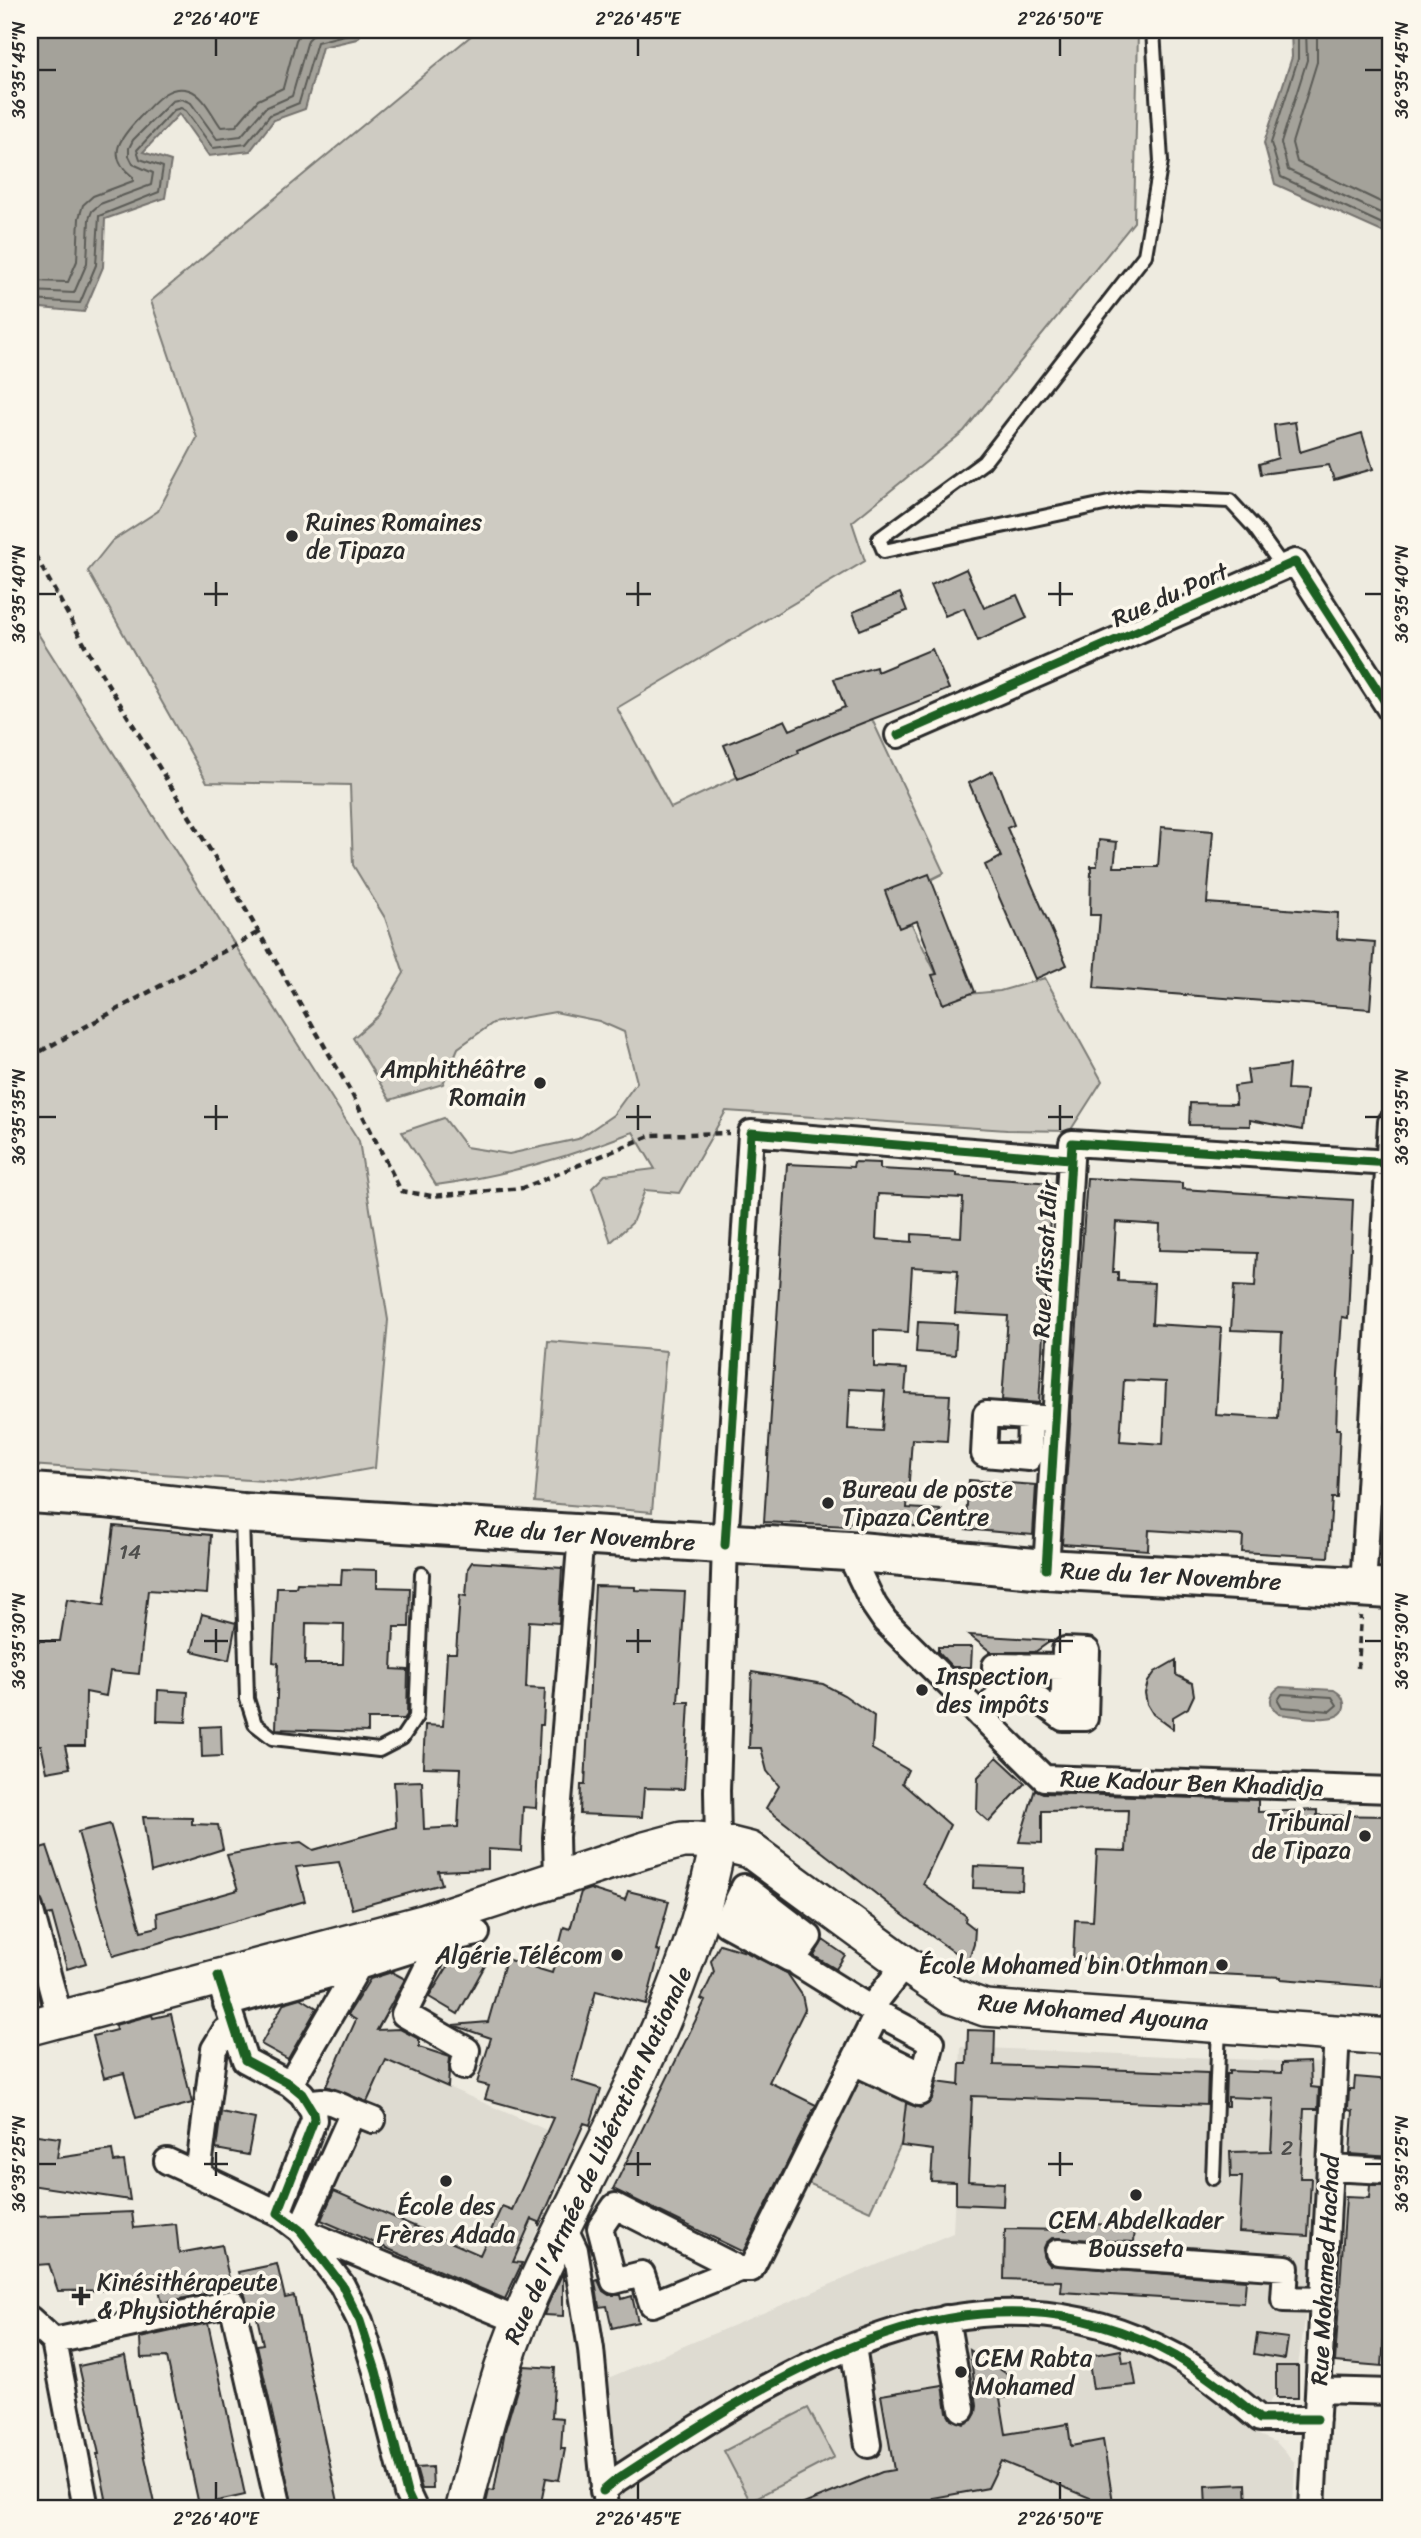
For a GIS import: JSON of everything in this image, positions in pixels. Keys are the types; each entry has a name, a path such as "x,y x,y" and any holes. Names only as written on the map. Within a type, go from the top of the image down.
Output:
{"main road":[{"name":"Rue du 1er Novembre","path":"30,1493 242,1513 848,1551 1046,1569 1377,1588"},
{"name":"Rue Mohamed Ayouna","path":"45,2023 226,2002 423,1923 682,1840 718,1842 750,1850 952,1996 985,2008 1391,2037"},
{"name":"Rue de l'Armée de Libération Nationale","path":"464,2508 490,2405 519,2321 563,2225 608,2139 674,1994 704,1909 718,1842"}],"street":[{"path":"1283,566 1295,562 1391,711"},
{"name":"Rue du Port","path":"898,735 1283,566"},
{"path":"1377,1588 1391,1122"},
{"path":"718,1842 717,1791 725,1545 751,1133 1070,1159"},
{"name":"Rue Aïssat Idir","path":"1046,1569 1072,1143 1390,1163"},
{"path":"1030,1417 1055,1419"},
{"path":"557,1880 556,1837 581,1535"},
{"name":"Rue Kadour Ben Khadidja","path":"848,1551 874,1605 885,1621 1044,1778 1391,1790"},
{"path":"981,1716 1017,1673 1065,1667 1065,1650 1087,1651 1085,1718 1063,1717 1017,1673"},
{"path":"736,1905 790,1940 794,1958 799,1964 865,2037 919,2093 925,2067 865,2037"},
{"path":"30,1911 45,2023"},
{"path":"226,2002 477,1933"},
{"path":"440,1941 404,2014 467,2050 463,2067"},
{"path":"739,2269 615,2206 600,2228 614,2281 642,2274 652,2304 739,2269 751,2269 865,2037 877,2000 905,1964"},
{"path":"290,2084 358,1967"},
{"path":"226,2002 245,2060 290,2084 310,2104 314,2120 278,2213"},
{"path":"198,2175 214,2049 225,2031 226,2002"},
{"name":"Rue Mohamed Hachad","path":"1312,2508 1337,2033"},
{"path":"300,2230 363,2116 326,2100 310,2104"},
{"path":"167,2161 278,2213 300,2230 342,2285 360,2321 376,2371 407,2493 414,2508"},
{"path":"1330,2168 1387,2171"},
{"path":"563,2225 575,2250 590,2349 604,2500"},
{"path":"300,2230 519,2321"},
{"path":"1058,2252 1286,2268 1284,2299 1323,2300"},
{"path":"54,2341 232,2303 279,2508"},
{"path":"604,2500 616,2480 711,2418 785,2378 853,2346 900,2328 946,2318 1017,2313 1087,2322 1132,2336 1174,2356 1214,2381 1260,2419 1317,2419"},
{"path":"946,2318 962,2409"},
{"path":"30,2319 54,2341 86,2508"},
{"path":"853,2346 868,2445"},
{"path":"1319,2390 1391,2392"}],"lane":[{"path":"1153,30 1161,161 1144,255 984,462 879,539 884,551 1137,497 1230,501 1255,528 1283,566"},
{"path":"242,1513 247,1699 255,1724 273,1738 379,1750 402,1738 416,1717 422,1574"},
{"path":"1213,2178 1219,2023"}],"path":[{"path":"30,546 93,660 259,932 351,1092 401,1191 432,1196 523,1188 652,1135 751,1133"},
{"path":"30,1057 259,932"},
{"path":"1358,1668 1377,1588"}],"shaded area":[{"path":"478,30 1138,30 1134,222 964,431 852,522 865,561 617,708 671,808 870,715 944,873 898,896 947,996 1000,991 1045,978 1102,1081 1070,1131 1007,1130 726,1111 679,1193 645,1190 632,1223 611,1242 592,1188 605,1175 655,1169 633,1132 536,1164 436,1185 402,1132 444,1118 466,1147 509,1154 578,1139 613,1115 637,1082 624,1032 599,1021 555,1012 493,1023 458,1048 443,1084 390,1100 353,1038 378,1016 404,973 385,918 353,865 350,785 207,782 88,571 112,541 158,511 197,438 151,301"},
{"path":"30,621 359,1141 388,1320 375,1468 292,1483 30,1465"},
{"path":"548,1341 666,1351 652,1512 535,1502"},
{"name":"École des Frères Adada","path":"345,2042 576,2143 505,2303 316,2220 365,2108 324,2090"},
{"name":"CEM Rabta Mohamed","path":"961,2047 1323,2063 1311,2280 1298,2366 1298,2398 1272,2398 1254,2433 1276,2442 1295,2463 1293,2508 618,2508 608,2378 953,2233"},
{"path":"858,2074 920,2103 870,2211 808,2183"},
{"path":"808,2408 834,2457 750,2501 724,2451"}],"water":[{"path":"30,30 364,30 357,39 322,47 305,109 274,120 250,151 209,156 179,114 143,152 171,161 165,198 105,219 103,267 84,312 30,307"},
{"path":"1291,30 1391,30 1391,236 1275,184 1264,143 1292,57"},
{"path":"1280,1687 1334,1690 1343,1698 1343,1711 1329,1718 1279,1714 1271,1700 1273,1693"}],"building":[{"path":"1295,422 1300,452 1362,433 1373,469 1334,480 1329,465 1261,474 1259,464 1278,458 1274,425"},
{"path":"966,569 984,608 1017,595 1027,618 978,641 964,608 945,616 931,585"},
{"path":"900,593 907,611 860,630 853,612"},
{"path":"932,649 949,689 832,735 798,750 799,753 738,779 724,745 785,720 790,730 845,707 834,679 876,667 877,672"},
{"path":"993,771 1014,825 1007,828 1067,965 1035,979 985,865 1001,857 969,783"},
{"path":"1161,827 1213,831 1207,903 1338,913 1337,939 1375,942 1370,1009 1094,988 1100,915 1090,915 1091,866 1097,866 1099,840 1117,842 1114,867 1158,867"},
{"path":"929,874 975,992 943,1004 932,975 937,974 917,921 899,928 885,891"},
{"path":"1289,1065 1287,1089 1307,1090 1302,1130 1250,1120 1250,1126 1189,1125 1190,1103 1236,1104 1234,1086 1249,1084 1247,1070"},
{"path":"854,1162 880,1163 880,1169 957,1173 957,1176 1052,1183 1039,1403 1002,1400 1008,1316 955,1313 958,1270 912,1267 908,1332 874,1330 874,1367 907,1369 905,1393 950,1395 947,1441 912,1439 907,1508 941,1510 927,1527 848,1522 848,1526 764,1522 787,1164 853,1167","holes":["878,1194 963,1198 961,1237 912,1234 912,1242 876,1239","850,1389 885,1391 882,1431 848,1429"]},
{"path":"1087,1178 1182,1183 1182,1189 1353,1200 1348,1318 1342,1317 1338,1375 1336,1429 1340,1429 1337,1498 1332,1498 1328,1557 1242,1552 1243,1536 1149,1530 1148,1550 1062,1544","holes":["1116,1222 1160,1225 1159,1250 1257,1253 1255,1287 1234,1286 1231,1330 1282,1332 1278,1419 1216,1415 1221,1328 1152,1324 1154,1283 1118,1281 1118,1272 1113,1272","1124,1380 1166,1382 1163,1444 1120,1441"]},
{"path":"918,1322 957,1324 955,1355 916,1352"},
{"path":"969,1480 1036,1485 1033,1535 965,1529"},
{"path":"114,1526 211,1535 207,1594 148,1590 139,1674 110,1671 106,1696 86,1692 85,1746 65,1746 70,1768 47,1772 41,1745 30,1745 35,1641 60,1641 67,1599 104,1605"},
{"path":"472,1562 562,1568 559,1623 529,1621 526,1688 545,1689 543,1725 540,1725 536,1808 523,1807 521,1851 488,1849 488,1869 438,1871 442,1884 352,1909 339,1862 296,1867 305,1901 113,1956 78,1832 110,1824 141,1931 158,1927 157,1913 238,1890 227,1855 301,1842 313,1850 396,1827 394,1782 422,1781 424,1829 458,1827 461,1768 423,1767 425,1725 443,1726 447,1653 456,1653 460,1595 466,1596 468,1568"},
{"path":"342,1569 377,1570 377,1587 410,1588 409,1627 394,1627 392,1669 408,1670 407,1715 404,1719 368,1719 368,1732 276,1729 278,1663 273,1662 277,1587 296,1587 297,1583 341,1584","holes":["306,1623 344,1624 343,1664 305,1664"]},
{"path":"595,1586 685,1592 678,1702 689,1702 684,1789 644,1788 642,1817 580,1814 581,1785 585,1785"},
{"path":"202,1614 236,1623 229,1660 192,1651"},
{"path":"969,1635 1052,1640 1035,1652 991,1652"},
{"path":"938,1647 972,1647 971,1667 952,1667 938,1652"},
{"path":"1176,1660 1176,1675 1192,1683 1194,1695 1188,1708 1173,1717 1173,1729 1153,1714 1145,1693 1155,1672"},
{"path":"752,1672 823,1684 874,1716 872,1749 908,1770 902,1783 950,1825 923,1884 966,1916 965,1921 975,1929 974,1944 968,1962 912,1922 766,1808 779,1786 767,1771 761,1748 749,1748"},
{"path":"158,1690 188,1692 186,1722 157,1721"},
{"path":"221,1726 222,1756 202,1757 201,1727"},
{"path":"997,1757 1025,1783 989,1822 977,1811 978,1777"},
{"path":"1035,1789 1043,1793 1258,1800 1258,1812 1317,1810 1317,1815 1390,1816 1382,1987 1281,1977 1113,1969 1113,1961 1073,1959 1075,1920 1093,1921 1097,1850 1126,1851 1128,1810 1042,1811 1042,1843 1019,1842"},
{"path":"143,1817 192,1818 192,1824 218,1825 223,1849 151,1872"},
{"path":"47,1846 86,1963 67,1969 52,1914 47,1915 40,1897 30,1894 30,1851"},
{"path":"974,1866 1023,1868 1022,1890 973,1888"},
{"path":"590,1889 625,1900 628,1891 669,1901 656,1950 660,1951 646,2004 596,1991 572,2080 601,2089 590,2125 584,2123 539,2226 539,2222 532,2219 513,2262 522,2263 505,2299 321,2220 334,2191 480,2255 502,2206 512,2210 553,2118 485,2099 489,2086 477,2083 491,2038 453,2025 488,2022 506,1959 552,1973 564,1927 570,1929 581,1892"},
{"path":"823,1940 845,1955 836,1969 814,1956"},
{"path":"720,1944 746,1952 787,1973 802,1995 805,2009 769,2082 816,2105 743,2252 613,2189 705,2001 701,1999 714,1972 711,1961"},
{"path":"467,1950 487,1962 458,2014 429,1997 456,1953"},
{"path":"392,1972 405,1979 377,2030 400,2029 419,2039 419,2047 450,2057 448,2087 386,2060 367,2102 326,2086 356,2020 348,2015 350,2011 370,1979"},
{"path":"301,1998 317,2008 288,2059 261,2044 284,2003"},
{"path":"171,2014 192,2103 136,2118 124,2073 104,2078 93,2036 116,2030 115,2025 152,2015 153,2018"},
{"path":"968,2030 995,2031 994,2065 1208,2073 1207,2105 972,2096 968,2181 1004,2183 1003,2206 956,2204 956,2182 931,2181 933,2150 901,2146 906,2103 920,2108 928,2104 937,2082 959,2085 960,2064 967,2064"},
{"path":"1310,2062 1311,2087 1319,2088 1318,2109 1304,2109 1300,2178 1311,2178 1308,2236 1239,2232 1242,2177 1231,2177 1230,2152 1271,2151 1274,2099 1228,2097 1228,2106 1225,2106 1226,2074 1229,2074 1229,2071 1282,2073 1282,2063"},
{"path":"1355,2077 1391,2080 1391,2157 1350,2154 1353,2111 1348,2110 1349,2089 1354,2089"},
{"path":"221,2112 255,2119 248,2155 216,2149"},
{"path":"30,2134 60,2138 57,2158 112,2150 114,2162 124,2161 130,2200 30,2185"},
{"path":"1370,2185 1391,2185 1391,2239 1382,2366 1335,2362 1346,2197 1369,2198"},
{"path":"132,2212 134,2228 176,2224 179,2253 222,2245 231,2288 162,2303 156,2274 109,2275 109,2290 58,2291 49,2264 37,2265 35,2216"},
{"path":"1068,2222 1135,2227 1134,2242 1052,2238 1043,2250 1050,2265 1246,2280 1244,2303 1061,2292 1062,2281 1004,2279 1005,2229 1067,2230"},
{"path":"277,2264 285,2298 294,2296 338,2502 311,2508 293,2508 257,2345 263,2344 254,2304 248,2305 238,2272"},
{"path":"563,2272 563,2316 544,2315 548,2304"},
{"path":"598,2280 603,2291 609,2295 621,2295 622,2299 632,2296 638,2322 612,2328 607,2306 599,2307 595,2281"},
{"path":"208,2323 245,2495 199,2505 167,2357 141,2358 140,2338"},
{"path":"1257,2334 1288,2338 1285,2359 1254,2354"},
{"path":"970,2350 1038,2394 1000,2398 1006,2434 1068,2424 1071,2446 1103,2440 1114,2508 1001,2461 988,2488 933,2498 935,2508 794,2508 882,2472 894,2470 881,2395 943,2385 947,2412 951,2419 964,2424 972,2420 977,2406"},
{"path":"1121,2350 1123,2363 1132,2362 1136,2385 1093,2389 1088,2356"},
{"path":"125,2356 156,2508 108,2508 79,2366"},
{"path":"524,2366 555,2368 552,2417 563,2418 561,2449 565,2449 559,2480 546,2478 540,2508 485,2508 489,2490 494,2491 505,2430"},
{"path":"1276,2366 1298,2366 1298,2398 1276,2398"},
{"path":"432,2467 433,2489 422,2489 416,2468"},
{"path":"1246,2484 1247,2508 1206,2508 1205,2486"}],"cycle path":[{"path":"898,735 1295,562 1391,711"},
{"path":"725,1545 751,1133 1070,1159"},
{"path":"1046,1569 1072,1143 1391,1163"},
{"path":"218,1976 245,2060 290,2084 302,2094 313,2112 314,2120 278,2213 300,2230 342,2285 360,2321 376,2371 407,2493 414,2508"},
{"path":"603,2491 680,2439 813,2363 883,2335 954,2317 1026,2313 1100,2325 1175,2356 1198,2370 1260,2419 1317,2419"}],"place":[{"name":"Ruines Romaines de Tipaza","path":"292,536"},
{"name":"Amphithéâtre Romain","path":"540,1083"},
{"name":"Bureau de poste Tipaza Centre","path":"828,1503"},
{"name":"Inspection des impôts","path":"922,1690"},
{"name":"Tribunal de Tipaza","path":"1365,1836"},
{"name":"Algérie Télécom","path":"617,1955"},
{"name":"École Mohamed bin Othman","path":"1222,1965"},
{"name":"École des Frères Adada","path":"446,2181"},
{"name":"CEM Abdelkader Bousseta","path":"1136,2195"},
{"name":"Kinésithérapeute & Physiothérapie","path":"81,2296"},
{"name":"CEM Rabta Mohamed","path":"961,2372"}]}
